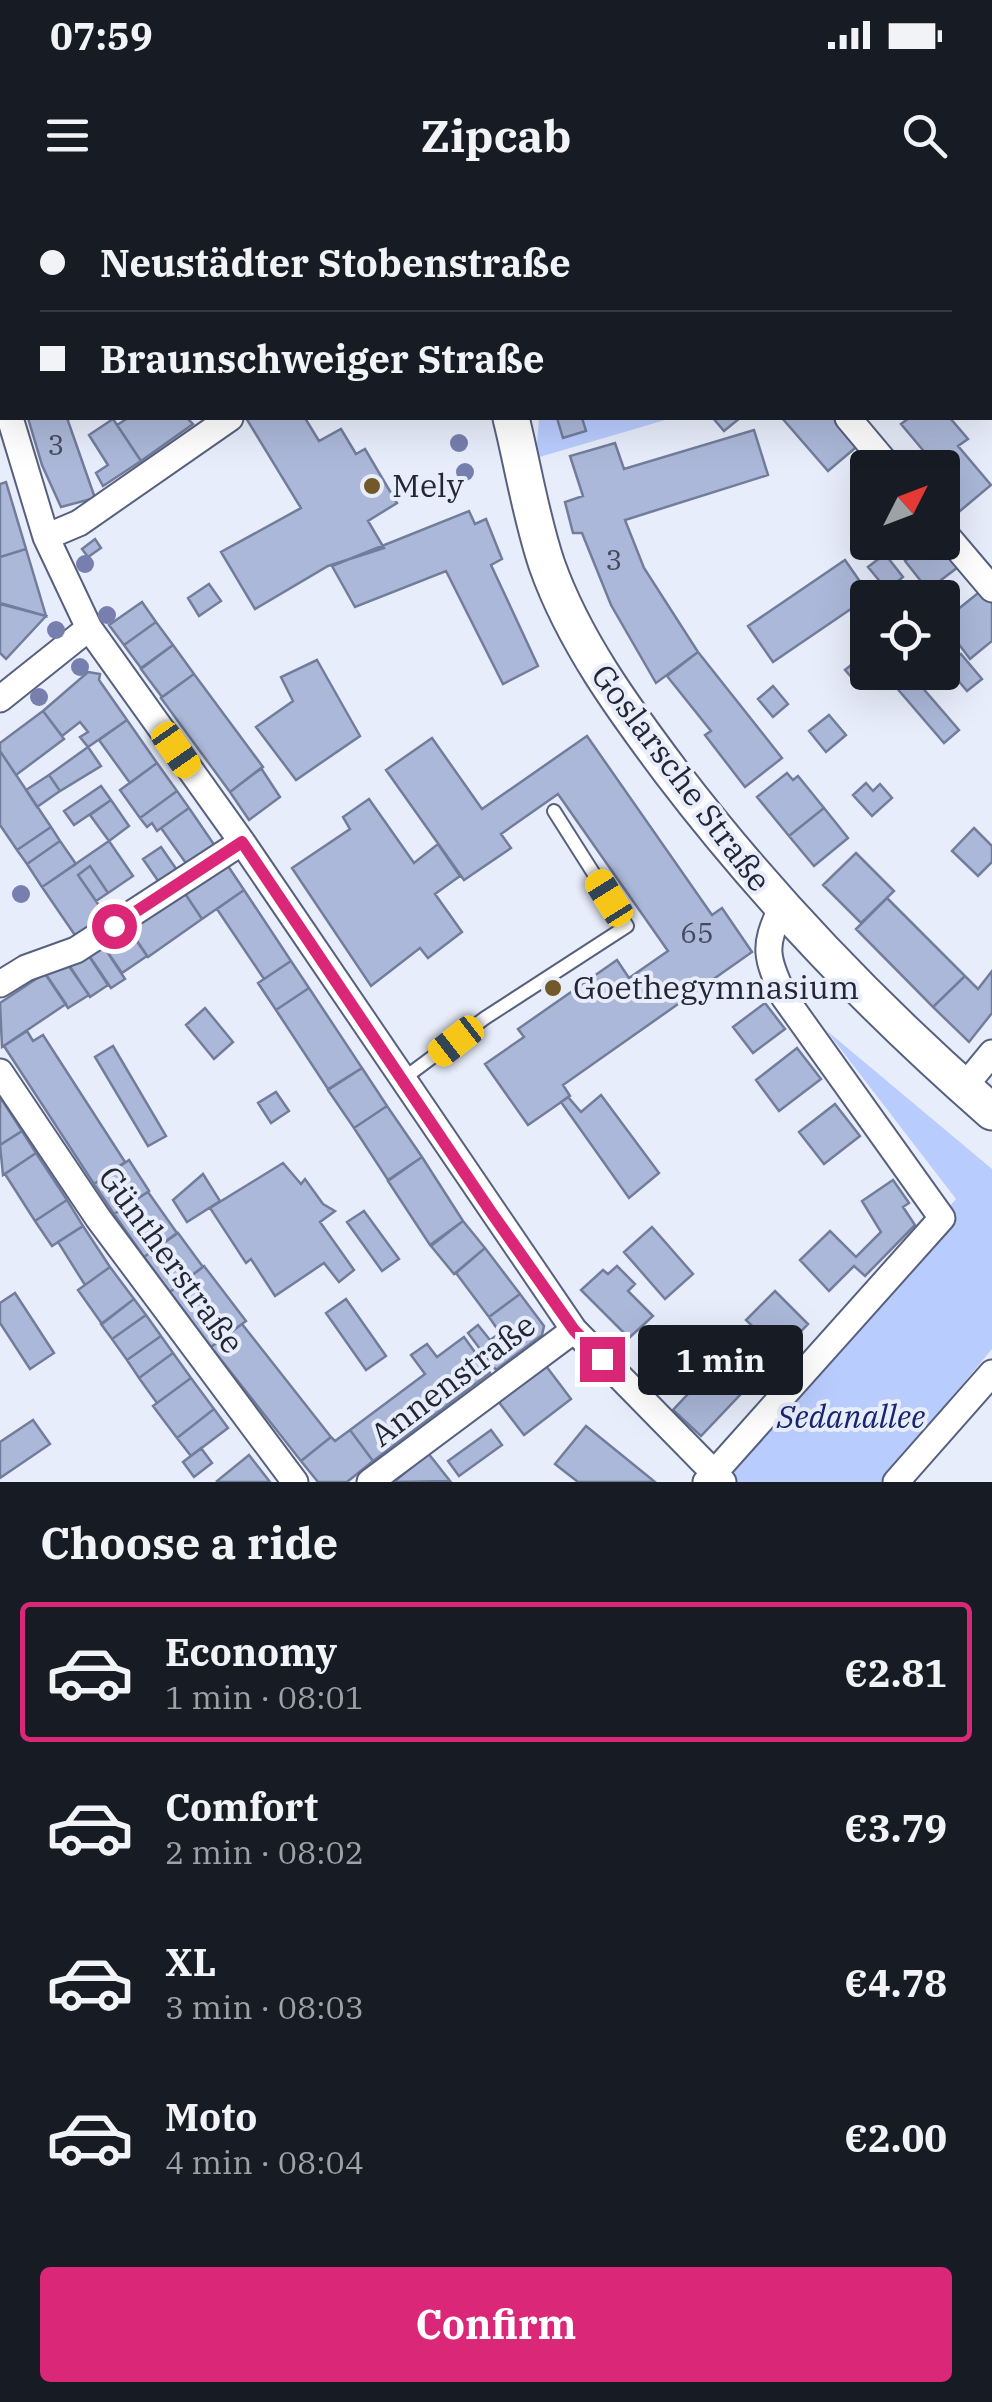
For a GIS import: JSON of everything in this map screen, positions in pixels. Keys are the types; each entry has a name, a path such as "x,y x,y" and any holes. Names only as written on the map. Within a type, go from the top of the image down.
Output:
{"main road":[{"name":"Goslarsche Straße","path":"511,420 547,565 589,655 656,752 780,909 845,978 992,1112"}],"street":[{"path":"11,420 46,537 89,628 242,842 574,1330 714,1479"},
{"path":"46,537 78,523 227,420"},
{"path":"850,420 875,450"},
{"path":"960,551 992,588"},
{"path":"0,699 89,628"},
{"path":"0,984 48,959 76,950 242,842"},
{"name":"Goslarsche Straße","path":"714,1479 942,1218 784,997 768,961 767,938 780,909"},
{"path":"964,1087 992,1053"},
{"name":"Güntherstraße","path":"0,1072 98,1218 295,1482"},
{"name":"Annenstraße","path":"370,1482 574,1330"},
{"path":"896,1482 992,1373"}],"lane":[{"path":"402,1080 485,1018 627,926 554,811"}],"green space":[{"path":"539,420 665,420 536,458"},
{"name":"Sedanallee","path":"826,1030 992,1169 992,1349 881,1482 706,1482 956,1199"}],"building":[{"path":"29,420 68,420 95,498 61,507 42,465"},
{"path":"114,420 141,461 103,486 96,473 108,465 89,435"},
{"path":"125,420 189,420 193,424 141,461 117,425"},
{"path":"247,420 306,420 319,441 341,429 356,454 365,449 397,503 368,521 384,548 328,566 255,609 221,552 301,508"},
{"path":"558,420 583,420 586,431 563,438"},
{"path":"715,420 738,420 724,431"},
{"path":"784,420 841,420 861,443 828,471"},
{"path":"906,420 952,420 968,439 958,446 991,485 960,511 960,450 923,450 901,424"},
{"path":"754,430 768,475 625,520 644,568 698,652 656,683 611,605 582,533 573,533 565,502 583,496 570,456 615,443 624,469"},
{"path":"6,482 26,549 0,557 0,484"},
{"path":"469,511 475,524 486,519 502,559 491,565 538,666 503,684 446,571 355,607 332,566"},
{"path":"95,539 101,548 88,557 82,549"},
{"path":"26,549 46,616 0,603 0,557"},
{"path":"845,560 859,580 850,580 850,610 773,662 748,626"},
{"path":"877,560 890,560 903,577 879,580 868,567"},
{"path":"958,560 962,564 941,580 920,580 905,561"},
{"path":"209,584 221,601 199,616 188,598"},
{"path":"982,590 992,601 992,641 970,659 960,646 960,608"},
{"path":"142,602 156,622 124,645 109,625"},
{"path":"0,604 46,616 6,659 0,653"},
{"path":"156,622 173,645 141,668 124,645"},
{"path":"173,645 194,674 162,697 141,669"},
{"path":"698,652 782,758 745,787 705,735 711,731 667,676"},
{"path":"960,655 982,679 967,691 960,683"},
{"path":"317,660 360,736 296,780 256,727 293,701 281,677"},
{"path":"88,672 100,674 99,680 127,720 88,747 80,737 88,732 80,722 62,736 43,711"},
{"path":"194,674 263,767 230,792 161,698"},
{"path":"773,686 788,704 773,717 758,699"},
{"path":"898,690 924,690 959,730 944,743"},
{"path":"43,711 64,739 16,775 0,751 0,743"},
{"path":"829,715 846,735 826,752 809,731"},
{"path":"127,720 157,763 130,783 99,740"},
{"path":"587,736 712,915 722,908 752,952 563,1085 570,1096 528,1125 485,1064 524,1037 518,1029 617,960 629,978 668,951 558,794 501,834 511,848 464,880 386,770 432,738 482,809"},
{"path":"88,747 101,766 60,791 49,775"},
{"path":"0,751 51,827 17,850 0,825"},
{"path":"157,763 177,791 140,818 120,790"},
{"path":"261,768 280,797 249,820 230,792"},
{"path":"787,773 793,780 798,776 824,808 789,836 757,797"},
{"path":"49,775 60,791 37,807 26,790"},
{"path":"866,783 873,791 880,784 892,798 872,816 853,795"},
{"path":"101,786 111,800 74,825 64,811"},
{"path":"177,791 189,808 157,831 152,823 147,827 140,818"},
{"path":"369,799 414,863 438,844 460,876 435,894 462,932 428,958 420,948 371,986 292,868 350,829 343,817"},
{"path":"111,800 129,826 109,841 90,815"},
{"path":"189,808 215,846 188,866 161,828"},
{"path":"824,808 848,838 814,866 789,836"},
{"path":"51,827 60,841 27,864 17,850"},
{"path":"974,828 992,846 992,862 978,876 952,851"},
{"path":"60,841 76,864 42,887 27,864"},
{"path":"109,841 133,876 108,893 90,866 78,875 109,920 79,941 42,887"},
{"path":"161,847 179,873 161,885 143,859"},
{"path":"856,853 894,891 861,923 823,885"},
{"path":"226,863 244,890 202,919 184,892"},
{"path":"90,866 108,893 96,901 78,875"},
{"path":"244,890 291,961 264,979 217,909"},
{"path":"184,892 202,919 148,957 129,929"},
{"path":"887,898 965,976 933,1007 856,929"},
{"path":"127,927 147,956 122,973 102,944"},
{"path":"102,944 125,979 111,988 88,954"},
{"path":"87,953 108,985 90,997 69,965"},
{"path":"291,961 309,988 276,1010 258,983"},
{"path":"66,962 89,995 68,1008 46,975"},
{"path":"992,971 992,1013 969,1042 933,1007 965,976 978,989"},
{"path":"45,973 66,1004 2,1047 0,1003"},
{"path":"309,988 362,1068 328,1089 276,1010"},
{"path":"765,1003 785,1029 753,1053 733,1027"},
{"path":"205,1008 233,1042 214,1059 186,1025"},
{"path":"27,1031 33,1041 43,1035 125,1162 94,1184 4,1046"},
{"path":"113,1046 166,1136 148,1146 95,1057"},
{"path":"797,1048 821,1079 779,1111 756,1080"},
{"path":"362,1068 387,1106 354,1128 328,1090"},
{"path":"276,1092 289,1111 271,1123 258,1103"},
{"path":"601,1095 659,1173 629,1198 561,1102 568,1097 581,1112"},
{"path":"0,1097 22,1131 0,1145"},
{"path":"835,1104 860,1136 824,1164 799,1132"},
{"path":"387,1106 422,1157 388,1180 354,1128"},
{"path":"22,1131 36,1153 3,1175 0,1145"},
{"path":"36,1153 67,1200 35,1221 5,1174"},
{"path":"422,1157 463,1221 430,1245 388,1181"},
{"path":"129,1160 149,1191 114,1214 94,1184"},
{"path":"283,1163 301,1184 305,1179 323,1204 335,1211 320,1222 354,1270 339,1282 324,1263 275,1296 251,1259 246,1263 210,1208"},
{"path":"203,1174 220,1201 187,1222 173,1200"},
{"path":"893,1180 909,1203 903,1207 915,1225 865,1276 854,1266 829,1291 800,1260 830,1231 856,1257 881,1232 862,1201"},
{"path":"148,1192 177,1233 144,1257 114,1214"},
{"path":"67,1200 83,1226 52,1246 35,1221"},
{"path":"364,1211 399,1259 382,1271 347,1222"},
{"path":"463,1221 485,1248 454,1274 431,1246"},
{"path":"83,1226 110,1267 85,1285 58,1242"},
{"path":"652,1227 693,1274 665,1299 624,1252"},
{"path":"178,1233 203,1267 170,1292 144,1257"},
{"path":"485,1248 520,1294 489,1317 456,1273"},
{"path":"204,1266 246,1321 211,1347 170,1292"},
{"path":"617,1266 635,1284 628,1291 653,1316 629,1338 581,1290 603,1270 608,1274"},
{"path":"110,1267 134,1299 102,1324 78,1290"},
{"path":"775,1291 808,1324 780,1353 746,1320"},
{"path":"15,1293 54,1353 30,1369 0,1323 0,1303"},
{"path":"520,1294 544,1326 542,1335 496,1370 468,1333 478,1325 490,1340 500,1333 489,1317"},
{"path":"134,1299 146,1315 112,1339 101,1324"},
{"path":"346,1299 386,1356 366,1370 326,1313"},
{"path":"146,1315 161,1336 127,1360 112,1339"},
{"path":"242,1324 331,1437 301,1461 211,1347"},
{"path":"752,1326 780,1353 701,1436 673,1410"},
{"path":"161,1336 173,1353 139,1378 127,1360"},
{"path":"464,1337 490,1373 373,1461 350,1430 425,1374 411,1355 427,1344 437,1357"},
{"path":"173,1353 191,1378 157,1403 139,1378"},
{"path":"546,1366 571,1399 524,1435 498,1401"},
{"path":"191,1378 214,1409 177,1438 153,1406"},
{"path":"214,1409 228,1428 191,1456 177,1438"},
{"path":"33,1420 50,1444 0,1478 0,1442"},
{"path":"586,1426 655,1482 578,1482 555,1464"},
{"path":"350,1430 373,1461 347,1482 318,1482 301,1461 331,1437 335,1441"},
{"path":"491,1430 502,1445 459,1476 448,1461"},
{"path":"201,1448 212,1463 194,1477 183,1462"},
{"path":"428,1453 450,1481 394,1482"},
{"path":"249,1455 270,1482 217,1481"}],"place":[{"name":"Mely","path":"372,486"},
{"name":"Goethegymnasium","path":"553,988"}],"route":[{"path":"114,926 242,842 491,1212 574,1330 602,1359"}]}
